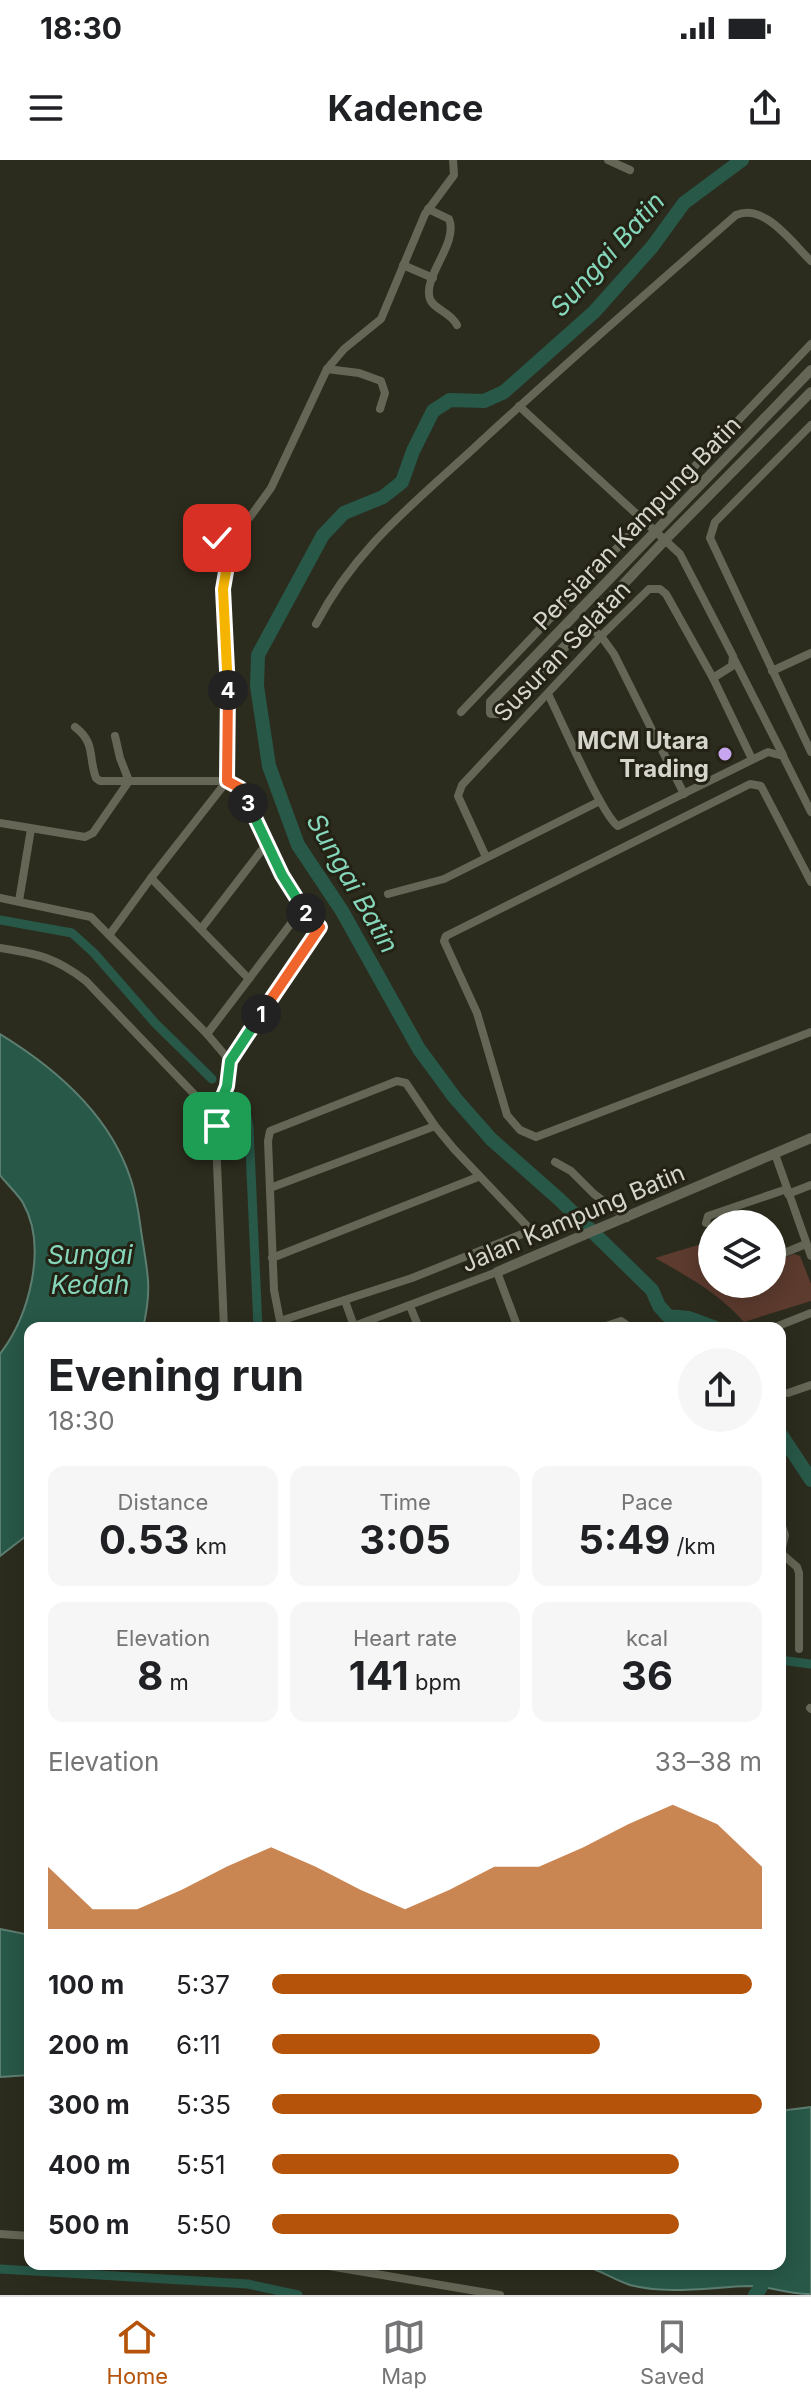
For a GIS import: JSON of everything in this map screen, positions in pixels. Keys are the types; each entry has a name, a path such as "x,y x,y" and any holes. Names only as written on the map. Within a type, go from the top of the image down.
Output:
{"street":[{"path":"250,517 271,488 327,369 344,349 381,319 428,209 452,179 455,169 453,160"},
{"path":"608,160 630,170"},
{"path":"428,209 449,219 451,225 429,293 432,304 451,315 457,325"},
{"path":"316,624 342,579 374,541 519,406 736,215 750,211 763,215 811,261"},
{"path":"403,265 433,278"},
{"path":"461,712 811,344"},
{"path":"327,369 359,373 381,381 385,393 380,409"},
{"name":"Persiaran Kampung Batin","path":"811,370 491,702 491,713 502,713 665,540 811,392"},
{"path":"519,406 665,540 688,566 811,812"},
{"path":"811,425 715,522 711,531 712,544 811,752"},
{"path":"110,934 227,781 228,676 223,589 229,550 226,543 208,533 205,523 208,514 215,511 237,517"},
{"name":"Susuran Selatan","path":"486,857 458,796 462,785 649,589 660,589 666,594 713,678 752,759"},
{"path":"586,625 601,636 614,654 684,794"},
{"path":"772,671 811,653"},
{"path":"713,678 732,666 733,656"},
{"path":"548,694 600,801 618,826 768,752 783,756"},
{"path":"75,727 83,733 92,750 96,778 100,781 227,781 235,784 243,793 302,909 320,927 230,1061 227,1086 215,1116 224,1322"},
{"path":"115,736 129,781"},
{"path":"0,823 88,836 129,781"},
{"path":"811,882 761,786 750,784 446,936 444,941 477,1013 507,1115 520,1130 536,1137 811,1032"},
{"path":"388,894 444,879 600,801"},
{"path":"19,901 31,829"},
{"path":"201,929 268,842"},
{"path":"151,878 249,979"},
{"path":"0,898 91,917 230,1061"},
{"path":"207,1034 302,909"},
{"path":"0,948 51,958 65,964 86,981 215,1116"},
{"path":"397,1081 406,1083 435,1126 478,1177 528,1227 527,1232 412,1278 280,1321 272,1258 270,1131 397,1081"},
{"path":"270,1188 435,1126"},
{"name":"Jalan Kampung Batin","path":"366,1322 585,1236 811,1138"},
{"path":"775,1154 811,1256"},
{"path":"555,1162 571,1171 594,1194 627,1218"},
{"path":"272,1258 478,1177"},
{"path":"728,1210 811,1185"},
{"path":"786,1252 806,1244"},
{"path":"497,1272 516,1322"},
{"path":"345,1301 351,1322"},
{"path":"410,1306 417,1322"},
{"path":"786,1323 811,1313"},
{"path":"788,1393 811,1385"},
{"path":"786,1559 797,1567 799,1573 799,1649"},
{"path":"0,2234 24,2236"},
{"path":"352,2270 500,2295"}],"shaded area":[{"path":"698,1245 698,1284 691,1279 655,1258"},
{"path":"794,1254 800,1256 811,1284 811,1301 744,1322 718,1298 786,1298 786,1257"}],"water":[{"name":"Sungai Kedah","path":"0,1034 40,1061 77,1094 94,1113 121,1154 138,1207 148,1292 144,1322 24,1322 24,1538 0,1556 0,1354 27,1301 32,1281 34,1240 21,1200 0,1175"},
{"path":"0,1929 24,1934 24,2075 0,2077"},
{"path":"811,2107 811,2294 749,2286 674,2290 644,2288 595,2270 786,2270 786,2110"}],"waterway":[{"name":"Sungai Batin","path":"700,1322 668,1316 659,1306 652,1290 560,1200 491,1139 455,1098 419,1049 342,911 298,845 269,766 257,686 258,655 323,535 344,513 383,497 402,482 433,411 450,400 484,401 504,392 594,312 652,247 684,203 742,160"},
{"path":"0,920 72,933 212,1079"},
{"path":"240,1106 247,1116 249,1127 258,1322"},
{"name":"Sungai Batin","path":"786,1442 811,1480"},
{"path":"786,1661 811,1664"},
{"path":"0,2269 248,2284 298,2295"},
{"path":"755,2295 766,2270"}],"place":[{"name":"MCM Utara Trading","path":"725,754"}],"route":[{"path":"217,538 229,546 223,589 228,676 227,781 240,788 282,875 302,909 320,927 230,1061 227,1086 215,1116 217,1126"}]}
